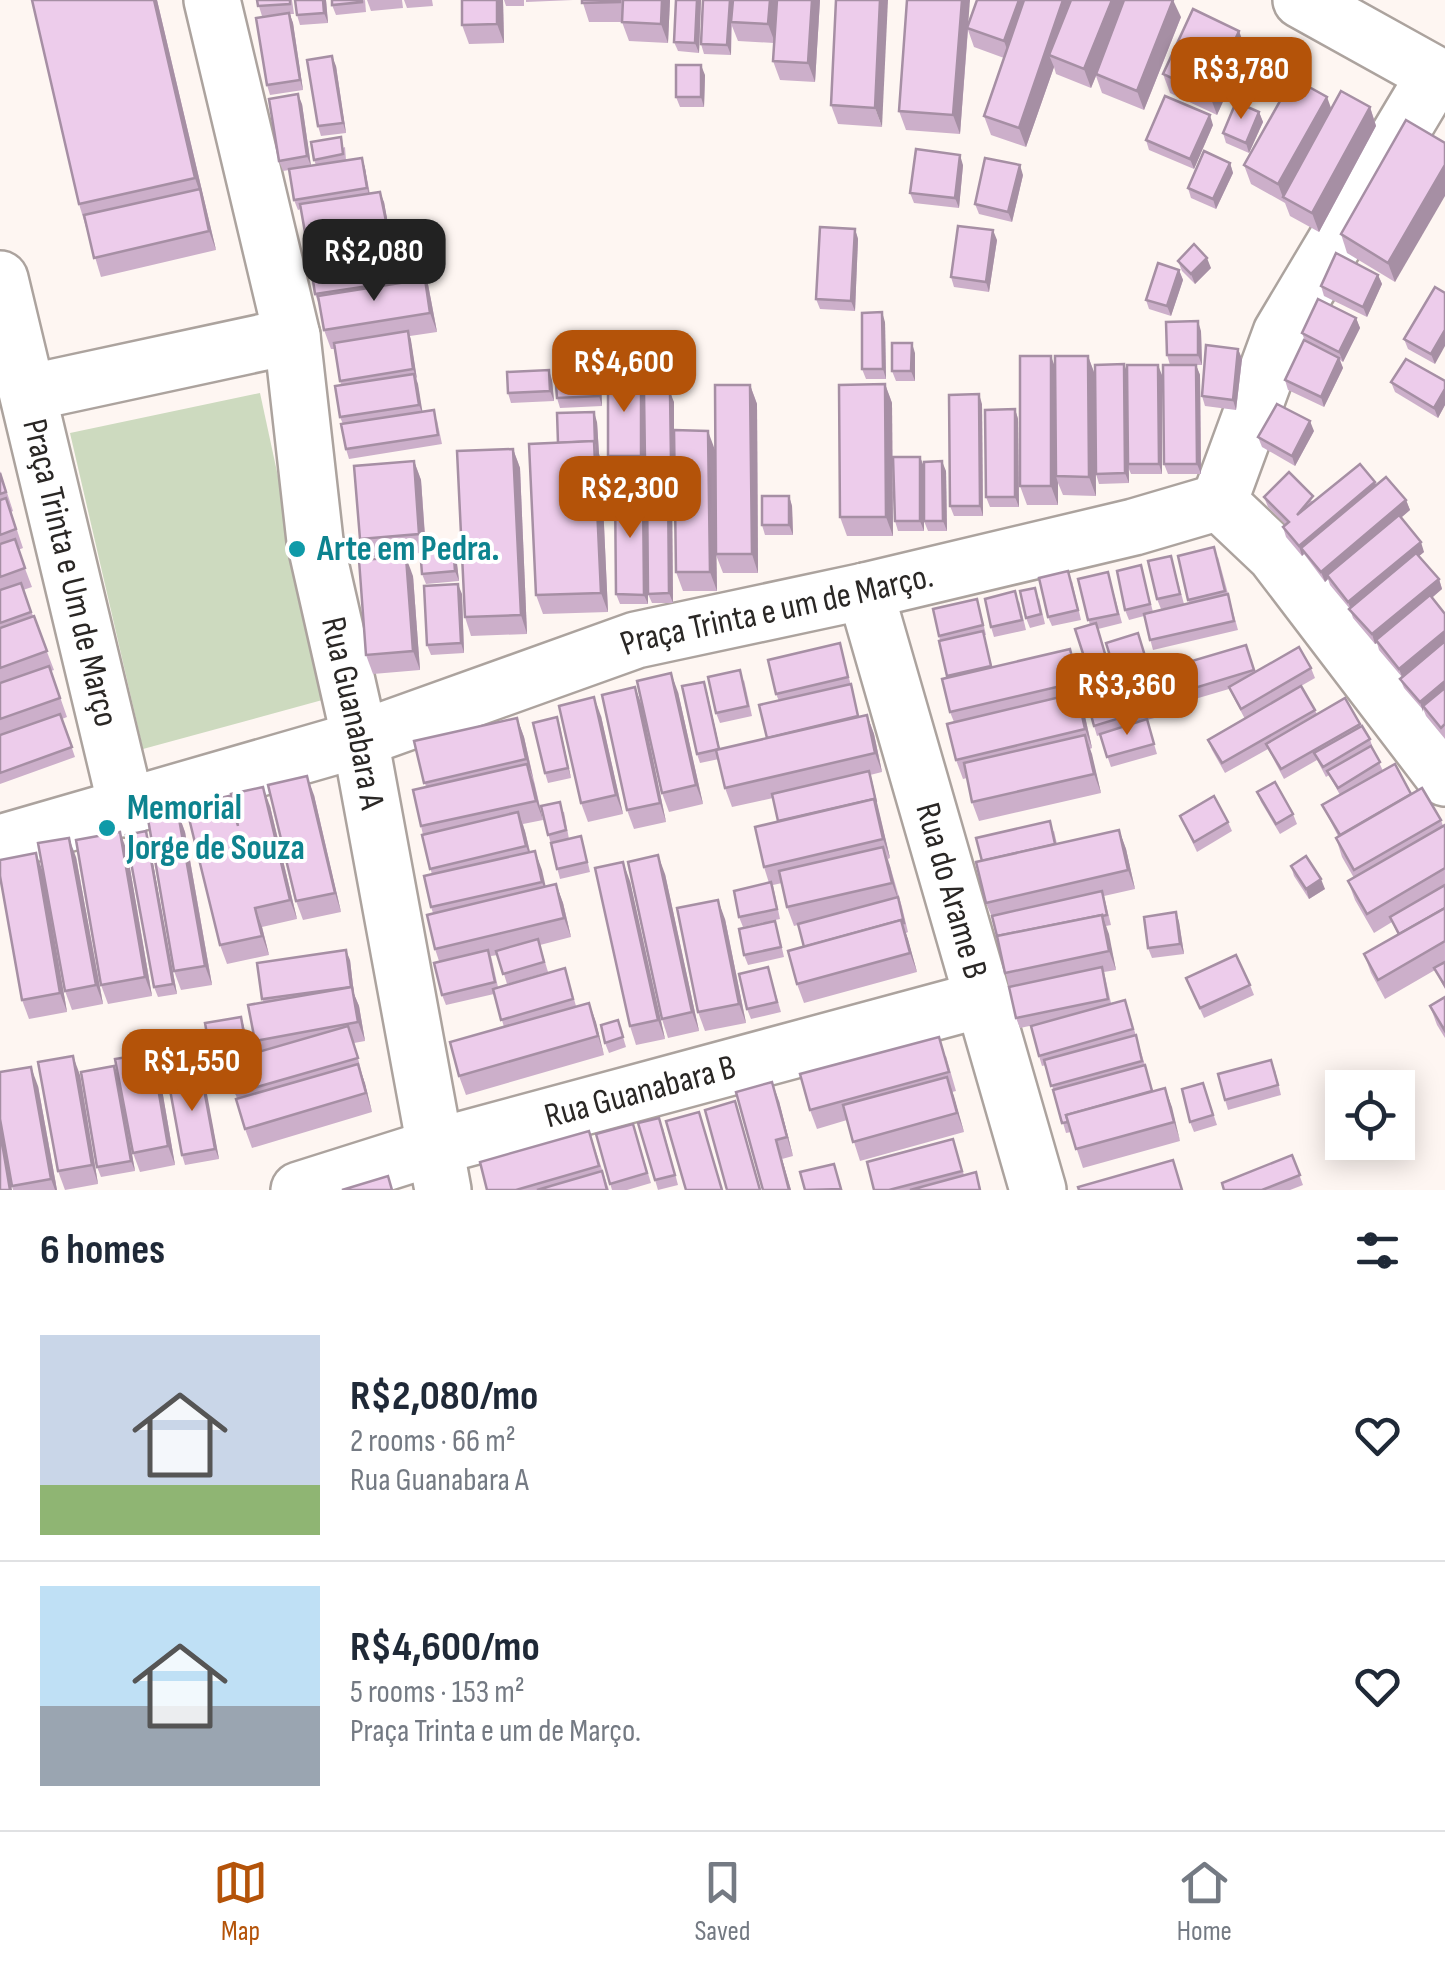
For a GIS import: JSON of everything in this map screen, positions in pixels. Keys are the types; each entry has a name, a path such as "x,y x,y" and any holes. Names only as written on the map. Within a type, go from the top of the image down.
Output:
{"street":[{"name":"Rua Guanabara A","path":"212,0 292,336 315,541 360,740 439,1168"},
{"path":"1300,0 1440,77 1281,332 1219,502 1275,555 1445,778"},
{"name":"Praça Trinta e Um de Março","path":"0,279 127,809"},
{"path":"28,393 292,336"},
{"name":"Praça Trinta e um de Março.","path":"0,843 360,740 636,640 865,591 1134,527 1219,502"},
{"name":"Rua do Arame B","path":"865,591 1038,1190"},
{"name":"Rua Guanabara B","path":"299,1190 439,1168 984,999"}],"green space":[{"path":"260,393 326,699 143,749 70,433"}],"building":[{"path":"32,0 154,0 195,178 79,204"},
{"path":"257,0 290,0 290,4 258,6"},
{"path":"295,0 323,0 324,13 297,15"},
{"path":"332,0 362,0 362,2 332,5"},
{"path":"462,0 497,0 497,24 462,25"},
{"path":"620,0 620,2 582,3"},
{"path":"623,0 662,0 661,24 622,22"},
{"path":"676,0 697,0 695,43 674,42"},
{"path":"703,0 730,0 727,45 701,44"},
{"path":"733,0 770,0 768,24 731,22"},
{"path":"777,0 812,0 808,63 773,61"},
{"path":"836,0 880,0 875,108 831,105"},
{"path":"907,0 962,0 953,115 899,111"},
{"path":"977,0 1019,0 1004,41 967,28"},
{"path":"1024,0 1063,0 1019,128 984,116"},
{"path":"1071,0 1112,0 1084,69 1049,55"},
{"path":"1124,0 1173,0 1137,91 1096,74"},
{"path":"1193,9 1239,31 1210,96 1163,74"},
{"path":"289,13 300,80 267,85 256,18"},
{"path":"332,56 343,123 318,126 307,60"},
{"path":"676,65 701,65 701,97 676,97"},
{"path":"1293,78 1327,97 1278,184 1244,165"},
{"path":"1341,91 1370,107 1312,213 1283,197"},
{"path":"298,94 307,156 279,161 269,99"},
{"path":"1165,96 1210,115 1190,159 1146,140"},
{"path":"1236,102 1259,112 1246,143 1223,133"},
{"path":"1406,120 1445,143 1445,165 1388,263 1341,234"},
{"path":"341,137 343,154 314,160 311,142"},
{"path":"916,149 960,155 955,198 910,193"},
{"path":"1204,151 1230,163 1213,199 1188,188"},
{"path":"362,158 367,188 294,200 289,169"},
{"path":"985,158 1020,165 1008,212 975,204"},
{"path":"200,189 209,231 94,258 84,215"},
{"path":"380,192 387,226 306,238 300,204"},
{"path":"958,226 993,230 986,282 951,277"},
{"path":"820,227 855,229 851,301 816,299"},
{"path":"391,228 394,248 310,260 310,269 306,241"},
{"path":"417,244 422,278 315,294 310,260"},
{"path":"1194,244 1207,258 1191,274 1178,261"},
{"path":"1336,253 1378,275 1363,307 1321,286"},
{"path":"1158,263 1179,270 1167,306 1146,300"},
{"path":"425,279 430,313 324,330 318,296"},
{"path":"1435,287 1445,293 1445,330 1431,354 1404,339"},
{"path":"1318,299 1356,318 1339,352 1302,333"},
{"path":"882,312 883,369 862,369 862,313"},
{"path":"1198,321 1198,355 1167,355 1166,322"},
{"path":"408,331 413,369 340,381 334,343"},
{"path":"1304,340 1339,358 1321,397 1285,380"},
{"path":"892,343 912,343 911,371 892,371"},
{"path":"1206,345 1238,349 1233,400 1202,396"},
{"path":"1020,356 1051,356 1051,486 1020,486"},
{"path":"1055,356 1088,356 1089,477 1056,476"},
{"path":"1406,359 1445,381 1445,389 1434,408 1391,382"},
{"path":"1124,364 1125,473 1096,474 1095,365"},
{"path":"1127,365 1158,365 1159,464 1128,464"},
{"path":"1163,365 1196,365 1197,464 1164,464"},
{"path":"549,370 550,391 508,393 507,372"},
{"path":"597,371 599,396 557,398 555,372"},
{"path":"608,373 641,374 641,456 608,456"},
{"path":"414,374 419,405 340,417 335,386"},
{"path":"885,384 886,517 840,517 839,385"},
{"path":"715,385 750,385 752,554 716,554"},
{"path":"670,392 671,461 645,461 644,393"},
{"path":"979,394 980,506 950,506 949,395"},
{"path":"1277,404 1310,421 1292,456 1258,437"},
{"path":"1015,409 1015,497 986,497 985,410"},
{"path":"434,410 438,435 346,449 341,424"},
{"path":"594,412 595,444 558,443 557,413"},
{"path":"674,430 708,431 710,572 676,572"},
{"path":"594,441 601,593 536,595 529,444"},
{"path":"513,449 521,615 465,617 457,451"},
{"path":"893,457 920,457 920,521 895,521"},
{"path":"414,461 419,534 360,539 354,466"},
{"path":"942,461 943,521 924,521 924,462"},
{"path":"1360,464 1375,482 1299,546 1283,527 1289,522 1264,497 1289,472 1313,496 1297,515"},
{"path":"0,473 6,492 0,494"},
{"path":"1386,477 1406,500 1321,572 1301,548"},
{"path":"668,483 669,593 648,594 647,484"},
{"path":"615,487 643,487 644,595 616,594"},
{"path":"762,496 789,496 789,525 762,525"},
{"path":"6,498 16,529 0,535 0,500"},
{"path":"1399,515 1421,542 1348,602 1327,575"},
{"path":"15,539 25,568 0,577 0,544"},
{"path":"453,545 455,571 422,574 420,548"},
{"path":"1214,547 1225,591 1188,600 1178,556"},
{"path":"1416,553 1439,579 1372,634 1349,609"},
{"path":"1171,556 1180,594 1157,599 1148,561"},
{"path":"406,557 413,651 366,655 359,560"},
{"path":"1141,565 1150,604 1125,610 1117,571"},
{"path":"1068,571 1078,610 1048,617 1039,578"},
{"path":"1108,572 1118,614 1088,620 1078,579"},
{"path":"21,583 31,612 0,623 0,590"},
{"path":"458,584 461,643 427,645 424,586"},
{"path":"1035,588 1041,614 1026,618 1020,591"},
{"path":"1015,591 1022,620 991,627 985,599"},
{"path":"1228,594 1234,621 1150,640 1144,614"},
{"path":"1430,595 1445,614 1445,631 1399,669 1376,640"},
{"path":"977,599 983,625 939,636 933,609"},
{"path":"34,616 47,651 0,668 0,628"},
{"path":"1096,623 1108,664 1088,669 1075,629"},
{"path":"983,631 991,666 947,676 939,641"},
{"path":"1138,633 1148,666 1116,675 1106,643"},
{"path":"1445,641 1445,681 1420,702 1400,679"},
{"path":"840,643 848,677 776,694 768,660"},
{"path":"1246,645 1254,670 1175,694 1168,668"},
{"path":"1299,647 1311,668 1241,709 1229,687"},
{"path":"1070,649 1078,682 950,712 942,679"},
{"path":"49,666 60,698 0,719 0,683"},
{"path":"740,670 748,706 716,713 708,677"},
{"path":"671,673 696,785 662,793 637,681"},
{"path":"1158,679 1166,704 1094,726 1087,700"},
{"path":"704,682 719,749 697,754 682,686"},
{"path":"851,684 858,716 767,738 759,705"},
{"path":"1301,686 1315,710 1222,763 1208,740"},
{"path":"635,687 660,803 627,810 602,695"},
{"path":"1445,688 1445,724 1441,728 1423,706"},
{"path":"1077,693 1085,729 956,760 947,724"},
{"path":"594,697 616,795 581,803 559,706"},
{"path":"1345,698 1360,724 1281,769 1266,744"},
{"path":"60,714 72,747 0,773 0,735"},
{"path":"867,715 875,753 725,788 716,750"},
{"path":"557,717 568,768 545,773 533,723"},
{"path":"517,718 526,759 424,783 414,741"},
{"path":"1147,719 1154,744 1107,757 1100,734"},
{"path":"1362,726 1370,739 1323,767 1314,753"},
{"path":"1085,735 1094,774 972,802 964,763"},
{"path":"1371,746 1380,762 1338,788 1327,771"},
{"path":"527,764 536,801 421,826 413,790"},
{"path":"1395,764 1411,794 1340,835 1322,805"},
{"path":"869,771 876,802 874,799 778,821 772,794"},
{"path":"307,776 335,893 296,901 268,785"},
{"path":"1275,782 1293,814 1276,824 1257,792"},
{"path":"263,787 290,900 255,908 262,936 220,945 186,806 229,796 238,826 231,794"},
{"path":"1422,788 1441,820 1354,870 1336,838"},
{"path":"1214,796 1228,822 1194,842 1180,816"},
{"path":"874,799 883,839 764,867 755,827"},
{"path":"560,802 566,830 548,835 541,806"},
{"path":"518,812 526,846 430,869 422,835"},
{"path":"178,813 205,966 174,971 148,819"},
{"path":"1050,821 1055,844 982,861 976,838"},
{"path":"1445,825 1445,868 1367,914 1348,881"},
{"path":"1119,830 1128,870 986,903 976,862"},
{"path":"146,831 173,984 154,987 126,835"},
{"path":"120,832 145,977 101,985 76,840"},
{"path":"581,836 587,862 557,869 551,843"},
{"path":"69,838 96,985 65,991 38,843"},
{"path":"883,847 892,883 787,907 779,871"},
{"path":"535,851 542,882 431,907 424,876"},
{"path":"36,853 60,993 22,1000 0,860"},
{"path":"658,855 692,1012 662,1019 628,862"},
{"path":"1306,856 1321,879 1306,889 1291,866"},
{"path":"623,862 658,1020 630,1026 595,868"},
{"path":"771,882 777,909 739,917 734,891"},
{"path":"556,884 564,918 435,949 427,915"},
{"path":"1445,885 1445,908 1399,934 1390,917"},
{"path":"1102,891 1107,915 997,936 992,916"},
{"path":"898,897 904,923 901,920 804,947 798,924"},
{"path":"718,900 739,1004 698,1012 677,908"},
{"path":"1445,908 1445,941 1378,980 1364,954"},
{"path":"1176,912 1180,944 1148,948 1144,917"},
{"path":"1102,915 1109,951 1005,973 997,936"},
{"path":"901,920 910,953 797,984 788,951"},
{"path":"775,921 781,947 744,955 739,929"},
{"path":"538,939 544,962 503,974 496,951"},
{"path":"346,950 351,987 262,999 257,963"},
{"path":"488,950 495,982 442,995 434,963"},
{"path":"1236,955 1250,985 1200,1008 1186,978"},
{"path":"1445,962 1445,986 1434,968"},
{"path":"768,967 777,1002 747,1009 739,974"},
{"path":"1102,967 1108,999 1016,1018 1009,987"},
{"path":"565,968 573,999 501,1020 493,989"},
{"path":"352,987 358,1022 255,1041 248,1005"},
{"path":"1445,997 1445,1031 1430,1006"},
{"path":"1125,1000 1133,1029 1039,1056 1031,1026"},
{"path":"589,1003 598,1036 459,1076 450,1042"},
{"path":"241,1017 247,1051 211,1057 205,1023"},
{"path":"618,1020 623,1037 605,1043 601,1025"},
{"path":"348,1026 358,1058 236,1093 227,1061"},
{"path":"1136,1035 1142,1061 1051,1086 1044,1060"},
{"path":"939,1037 949,1072 810,1110 800,1074"},
{"path":"201,1048 204,1067 166,1074 162,1055"},
{"path":"152,1053 168,1146 133,1153 115,1059"},
{"path":"73,1056 92,1165 58,1171 38,1062"},
{"path":"1271,1060 1278,1085 1225,1100 1218,1074"},
{"path":"358,1064 366,1093 245,1129 236,1099"},
{"path":"1145,1065 1152,1091 1066,1115 1068,1122 1062,1123 1053,1090"},
{"path":"114,1066 131,1161 97,1167 81,1072"},
{"path":"31,1067 51,1179 12,1186 0,1119 0,1072"},
{"path":"201,1073 215,1149 182,1155 168,1079"},
{"path":"947,1077 957,1113 853,1142 843,1105"},
{"path":"772,1082 787,1137 776,1140 789,1190 763,1190 736,1092"},
{"path":"1203,1083 1213,1115 1190,1122 1182,1089"},
{"path":"1165,1088 1174,1122 1076,1149 1066,1115"},
{"path":"735,1101 760,1190 727,1190 705,1110"},
{"path":"699,1112 722,1190 686,1190 666,1121"},
{"path":"659,1118 675,1175 655,1180 638,1123"},
{"path":"633,1124 647,1173 610,1184 596,1134"},
{"path":"0,1131 10,1190 0,1190"},
{"path":"589,1131 599,1166 516,1190 487,1190 480,1162"},
{"path":"953,1139 962,1171 889,1190 874,1190 867,1162"},
{"path":"1292,1155 1300,1175 1262,1190 1224,1190 1222,1183"},
{"path":"1173,1160 1182,1190 1078,1187"},
{"path":"834,1164 841,1189 805,1190 800,1172"},
{"path":"602,1171 607,1190 537,1190"},
{"path":"976,1172 980,1190 910,1190"},
{"path":"388,1176 392,1190 342,1190"}],"place":[{"name":"Arte em Pedra.","path":"297,549"},
{"name":"Memorial Jorge de Souza","path":"107,828"}]}
